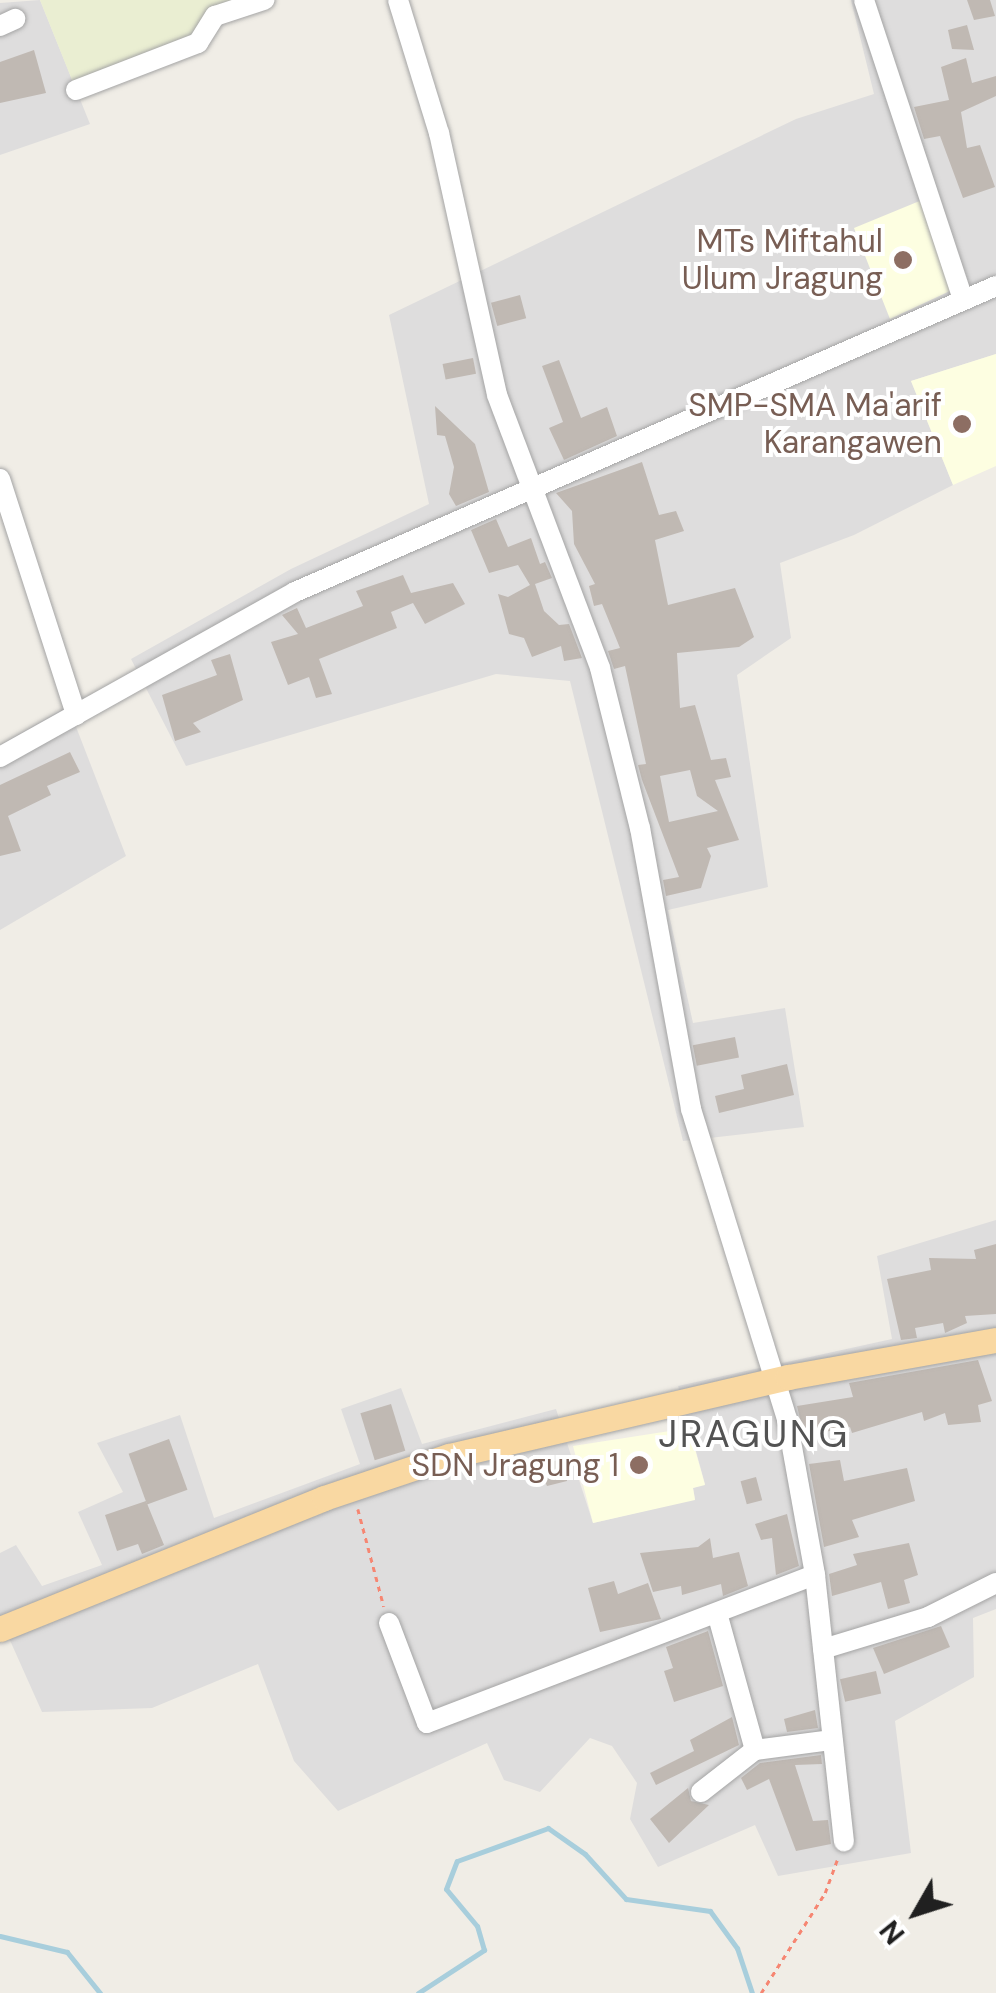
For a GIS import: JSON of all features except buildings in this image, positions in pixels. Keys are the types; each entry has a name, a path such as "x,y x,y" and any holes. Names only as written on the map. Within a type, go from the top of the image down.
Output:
{"main road":[{"path":"0,1630 352,1487 479,1448 772,1381 996,1340"}],"street":[{"path":"76,90 198,43 216,16 264,0"},
{"path":"398,0 440,133 473,307 530,488 600,668 640,828 691,1109 786,1418 815,1575 844,1841"},
{"path":"864,0 963,300"},
{"path":"0,757 295,592 430,538 530,488 996,286"},
{"path":"0,479 76,714"},
{"path":"389,1623 427,1723 815,1575"},
{"path":"823,1649 928,1616 996,1583"},
{"path":"717,1613 756,1750"},
{"path":"702,1792 756,1750 832,1740"}],"path":[{"path":"352,1487 389,1623"},
{"path":"762,1993 825,1893 844,1841"}],"shaded area":[{"path":"40,0 90,124 0,155 0,3"},
{"path":"40,0 264,0 222,12 203,37 76,90"},
{"path":"851,0 996,0 996,354 911,381 953,485 854,535 780,563 791,638 737,675 768,887 668,910 693,1023 785,1008 804,1127 683,1141 570,681 496,674 186,766 131,659 291,569 429,504 389,315 796,119 874,94"},
{"name":"MTs Miftahul Ulum Jragung","path":"922,200 950,291 890,319 854,228"},
{"name":"SMP-SMA Ma'arif Karangawen","path":"996,354 996,466 953,485 911,381"},
{"path":"68,706 126,856 0,930 0,745"},
{"path":"996,1220 996,1609 973,1618 974,1677 895,1721 911,1853 778,1876 755,1825 658,1867 630,1819 637,1783 612,1746 590,1738 540,1792 504,1780 487,1743 338,1811 294,1761 258,1664 152,1708 42,1712 0,1618 0,1553 16,1545 42,1586 102,1565 78,1512 123,1492 97,1443 180,1415 214,1518 360,1464 341,1409 401,1388 422,1444 556,1409 593,1523 695,1499 693,1488 705,1484 678,1386 892,1339 877,1256"},
{"name":"SDN Jragung 1","path":"689,1428 705,1485 693,1488 695,1500 593,1523 573,1446"}],"waterway":[{"path":"418,1993 484,1950 477,1926 446,1889 457,1861 548,1828 585,1854 626,1899 710,1911 737,1948 752,1993"},
{"path":"0,1936 67,1952 100,1993"}],"place":[{"name":"MTs Miftahul Ulum Jragung","path":"903,260"},
{"name":"SMP-SMA Ma'arif Karangawen","path":"962,424"},
{"name":"SDN Jragung 1","path":"639,1465"}],"district":[{"name":"JRAGUNG","path":"754,1435"}]}
